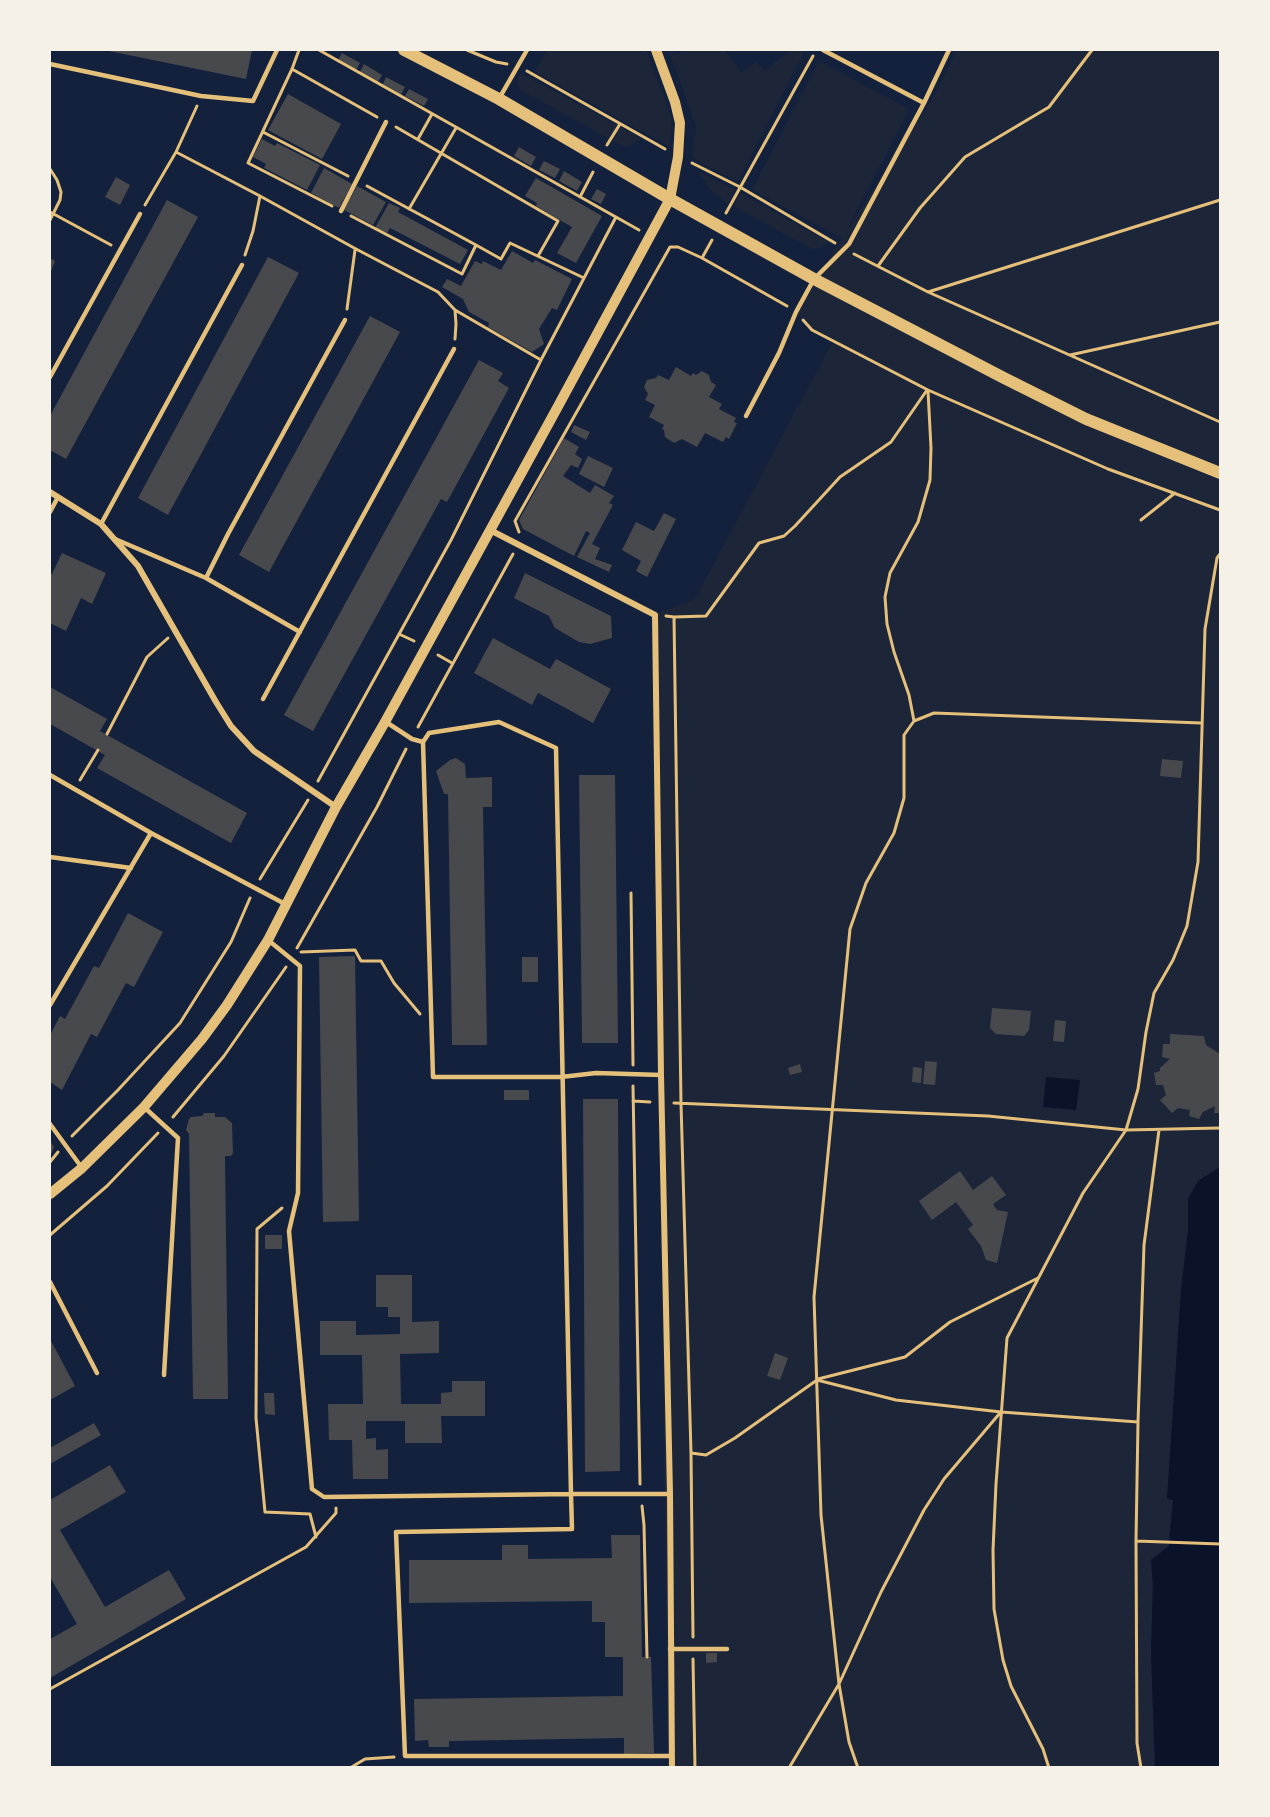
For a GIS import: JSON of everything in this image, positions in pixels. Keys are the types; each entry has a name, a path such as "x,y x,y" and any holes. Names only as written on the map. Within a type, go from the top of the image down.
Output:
{"main road":[{"path":"404,50 499,99 670,199 814,279 1086,419 1221,473"}],"street":[{"path":"50,1194 82,1168 144,1107 202,1040 268,940 336,807 385,722 670,199 678,157 680,123 675,102 656,50"},
{"path":"50,492 101,524 138,566 231,726 254,751 336,807"},
{"path":"490,530 655,615 661,1075 670,1494 672,1767"}],"lane":[{"path":"50,64 201,96 253,101 277,50"},
{"path":"499,99 527,50"},
{"path":"823,50 924,103"},
{"path":"746,416 814,279 849,244 950,50"},
{"path":"341,211 386,122"},
{"path":"50,377 140,214"},
{"path":"101,524 242,265"},
{"path":"206,578 345,320"},
{"path":"263,699 454,349"},
{"path":"50,512 58,497"},
{"path":"115,538 206,578 300,632"},
{"path":"385,722 412,739 423,742"},
{"path":"661,1075 596,1073 561,1077 433,1077 423,742 429,733 499,722 556,748 561,1077 572,1529 396,1532 405,1756 672,1756"},
{"path":"50,775 286,905"},
{"path":"50,1005 152,833"},
{"path":"50,857 130,868"},
{"path":"268,940 300,966 298,1193 289,1232 312,1489 324,1497 670,1494"},
{"path":"144,1107 178,1138 164,1375"},
{"path":"50,1124 63,1145 82,1168"},
{"path":"50,1282 97,1373"},
{"path":"670,1648 727,1649"}],"path":[{"path":"299,50 248,163 462,274 476,245"},
{"path":"319,50 649,236"},
{"path":"702,258 816,50"},
{"path":"1092,50 1049,107 965,157 920,208 878,266 928,292 1221,422"},
{"path":"292,69 558,221 538,256"},
{"path":"140,214 176,152 201,96"},
{"path":"418,139 432,114"},
{"path":"409,209 456,128"},
{"path":"263,132 501,259 510,243 584,278"},
{"path":"176,152 438,292 455,310 541,360"},
{"path":"50,170 62,192 60,200 51,212 50,220"},
{"path":"242,265 253,231 260,196"},
{"path":"928,292 1221,200"},
{"path":"51,212 120,250"},
{"path":"50,1162 63,1145 180,1023 231,942 255,888 312,791 451,540 616,217"},
{"path":"432,1026 394,983 381,961 361,961 355,950 295,952 377,807 518,543 521,535 515,521 670,247 678,247 702,258 796,312 812,330 928,390 1108,469 1221,510"},
{"path":"345,320 356,249"},
{"path":"454,349 455,310"},
{"path":"1069,355 1221,322"},
{"path":"655,615 706,616 759,543 784,536 840,477 891,442 928,390"},
{"path":"914,721 909,695 887,624 885,597 890,573 918,522 930,480 928,390"},
{"path":"1142,520 1175,493"},
{"path":"1049,1767 1043,1749 1011,1686 1003,1660 994,1609 993,1550 1007,1338 1083,1193 1126,1130 1138,1089 1154,993 1173,960 1187,926 1198,862 1204,629 1217,558 1221,554"},
{"path":"674,617 681,1103 691,1454 695,1767"},
{"path":"107,734 147,657 176,632"},
{"path":"858,1767 849,1742 839,1684 821,1515 814,1296 850,929 866,883 894,833 904,798 904,735 914,721 933,713 1201,723"},
{"path":"74,789 98,750"},
{"path":"631,893 640,1494 644,1525 647,1657"},
{"path":"50,1235 107,1186 165,1126 224,1056 291,959"},
{"path":"633,1101 988,1116 1126,1130 1221,1128"},
{"path":"1141,1767 1137,1743 1138,1422 1144,1245 1159,1130"},
{"path":"298,1193 257,1229 256,1418 265,1512 310,1514 316,1537"},
{"path":"691,1454 706,1455 735,1438 817,1380 904,1357 950,1322 1040,1277"},
{"path":"817,1380 896,1400 1001,1412 1138,1422"},
{"path":"789,1767 839,1684 880,1592 924,1510 944,1479 1001,1412"},
{"path":"50,1689 306,1547 336,1513 336,1497"},
{"path":"1136,1541 1221,1544"},
{"path":"350,1767 365,1759 405,1756"}],"shaded area":[{"path":"547,50 646,50 672,120 670,147 535,72"},
{"path":"682,50 725,50 741,72 756,62 765,71 790,50 804,52 738,182 692,158 696,126 669,51 679,54"},
{"path":"957,50 1220,50 1220,1167 1198,1181 1188,1199 1188,1231 1167,1499 1173,1499 1168,1546 1151,1560 1155,1767 668,1767 654,615 695,599 832,343 810,330 797,313 842,238 752,190 819,61 909,109 846,232 935,94"},
{"path":"521,73 642,139 629,146 622,146 519,89 517,80"},
{"path":"698,171 735,190 728,204 711,190"},
{"path":"740,193 829,242 820,248 812,249 733,206"},
{"path":"1046,1077 1080,1080 1076,1110 1043,1107"},
{"path":"1220,1167 1220,1767 1155,1767 1151,1560 1169,1546 1173,1500 1167,1499 1181,1289 1188,1231 1188,1199 1198,1181"}],"building":[{"path":"104,50 252,50 246,79"},
{"path":"342,53 360,63 356,70 338,60"},
{"path":"364,64 382,75 378,82 360,72"},
{"path":"386,77 405,87 401,95 383,84"},
{"path":"409,89 428,99 424,106 405,96"},
{"path":"288,94 341,124 322,159 268,130"},
{"path":"262,139 275,146 277,143 320,165 307,190 264,168 266,164 253,157"},
{"path":"519,147 536,157 531,166 514,156"},
{"path":"544,161 560,169 555,178 539,170"},
{"path":"324,168 352,184 339,208 311,193"},
{"path":"564,171 582,182 577,191 559,181"},
{"path":"116,177 130,185 120,205 105,197"},
{"path":"536,178 602,216 576,263 557,253 572,227 536,206 537,203 525,196"},
{"path":"357,186 386,202 373,225 344,210"},
{"path":"597,189 606,194 601,204 591,199"},
{"path":"167,200 198,217 66,459 50,450 50,416"},
{"path":"389,203 400,208 398,212 468,250 460,264 390,228 387,233 375,228"},
{"path":"512,251 533,263 535,260 572,279 557,310 552,308 539,329 544,344 532,352 488,327 489,323 469,312 463,299 442,287 447,279 461,286 475,261 482,264 483,261 501,270"},
{"path":"268,257 299,273 168,515 138,498"},
{"path":"50,258 55,261 50,274"},
{"path":"370,316 400,332 269,572 239,555"},
{"path":"479,360 503,373 498,381 509,388 447,502 441,499 313,731 284,715"},
{"path":"676,367 691,376 693,373 696,375 702,371 709,375 711,382 716,385 709,397 722,404 719,409 736,418 734,422 737,423 729,439 726,437 723,442 705,433 697,447 682,439 674,443 665,437 662,429 664,425 649,417 655,405 645,400 648,394 644,387 647,380 656,378 658,375 669,380"},
{"path":"574,425 590,432 586,440 571,432"},
{"path":"564,438 579,447 575,454 582,459 578,468 571,465 563,476 590,493 595,485 614,496 609,503 613,505 592,544 600,548 595,559 612,565 609,572 577,557 590,533 586,531 574,556 523,529 519,520"},
{"path":"588,456 613,468 604,487 579,474"},
{"path":"664,513 676,519 647,577 636,571 641,561 622,550 636,522 654,531"},
{"path":"62,553 106,573 92,604 81,598 66,631 50,623 50,573 52,574"},
{"path":"525,573 611,616 612,638 590,644 579,642 555,628 549,616 514,598"},
{"path":"493,638 550,669 556,659 611,689 593,723 538,693 532,705 474,673"},
{"path":"50,687 107,719 100,731 247,813 231,843 97,768 105,755 50,724"},
{"path":"456,758 465,764 466,778 492,777 492,807 483,807 487,1045 452,1045 448,794 444,794 436,771"},
{"path":"1162,759 1183,761 1181,778 1160,776"},
{"path":"579,775 615,775 618,1043 582,1043"},
{"path":"128,913 163,932 134,987 126,983 97,1037 91,1034 62,1090 50,1082 50,1035 60,1016 65,1019 94,966 99,968"},
{"path":"355,956 359,1221 323,1222 319,957"},
{"path":"522,957 538,957 538,982 522,982"},
{"path":"992,1008 1031,1011 1029,1030 1024,1036 996,1034 990,1028"},
{"path":"1055,1020 1066,1021 1064,1042 1053,1041"},
{"path":"1170,1034 1204,1036 1206,1045 1220,1054 1220,1113 1214,1113 1215,1106 1203,1112 1199,1119 1189,1116 1190,1110 1178,1108 1172,1113 1160,1100 1166,1095 1163,1085 1156,1085 1154,1073 1160,1071 1160,1068 1170,1059 1162,1057 1163,1044 1170,1044"},
{"path":"925,1061 937,1062 935,1085 923,1084"},
{"path":"800,1064 802,1072 790,1075 788,1068"},
{"path":"913,1067 922,1068 921,1083 912,1082"},
{"path":"504,1090 529,1090 529,1100 504,1100"},
{"path":"583,1099 618,1099 620,1471 585,1472"},
{"path":"204,1113 215,1113 215,1117 225,1117 232,1123 233,1153 231,1156 225,1156 228,1399 193,1399 189,1134 186,1130 191,1117 202,1116"},
{"path":"50,1141 54,1147 50,1157"},
{"path":"960,1171 973,1190 992,1176 1006,1195 993,1204 997,1210 1008,1212 997,1263 986,1260 981,1246 968,1229 973,1225 956,1202 932,1220 919,1201"},
{"path":"265,1235 282,1235 282,1249 265,1249"},
{"path":"376,1275 412,1275 412,1322 439,1321 439,1353 400,1354 401,1404 441,1404 441,1393 452,1392 452,1381 485,1381 485,1416 441,1416 442,1443 405,1443 405,1421 366,1421 366,1439 376,1438 376,1450 388,1449 388,1479 353,1479 352,1440 329,1440 328,1404 363,1404 362,1355 320,1355 320,1321 356,1321 356,1335 400,1334 400,1317 388,1317 388,1307 376,1307"},
{"path":"50,1339 75,1386 50,1400"},
{"path":"775,1353 788,1358 780,1380 767,1376"},
{"path":"264,1393 274,1393 275,1415 265,1414"},
{"path":"94,1423 101,1435 50,1464 50,1448"},
{"path":"110,1465 126,1492 60,1530 105,1607 169,1570 186,1599 50,1678 50,1639 77,1624 50,1577 50,1500"},
{"path":"611,1535 640,1535 642,1657 651,1657 654,1753 624,1754 624,1738 449,1741 449,1747 429,1747 428,1740 415,1741 414,1699 623,1696 623,1657 605,1657 605,1622 592,1622 592,1601 409,1603 409,1560 502,1560 502,1545 528,1545 528,1559 612,1558"},
{"path":"706,1653 717,1653 717,1662 706,1663"}]}
